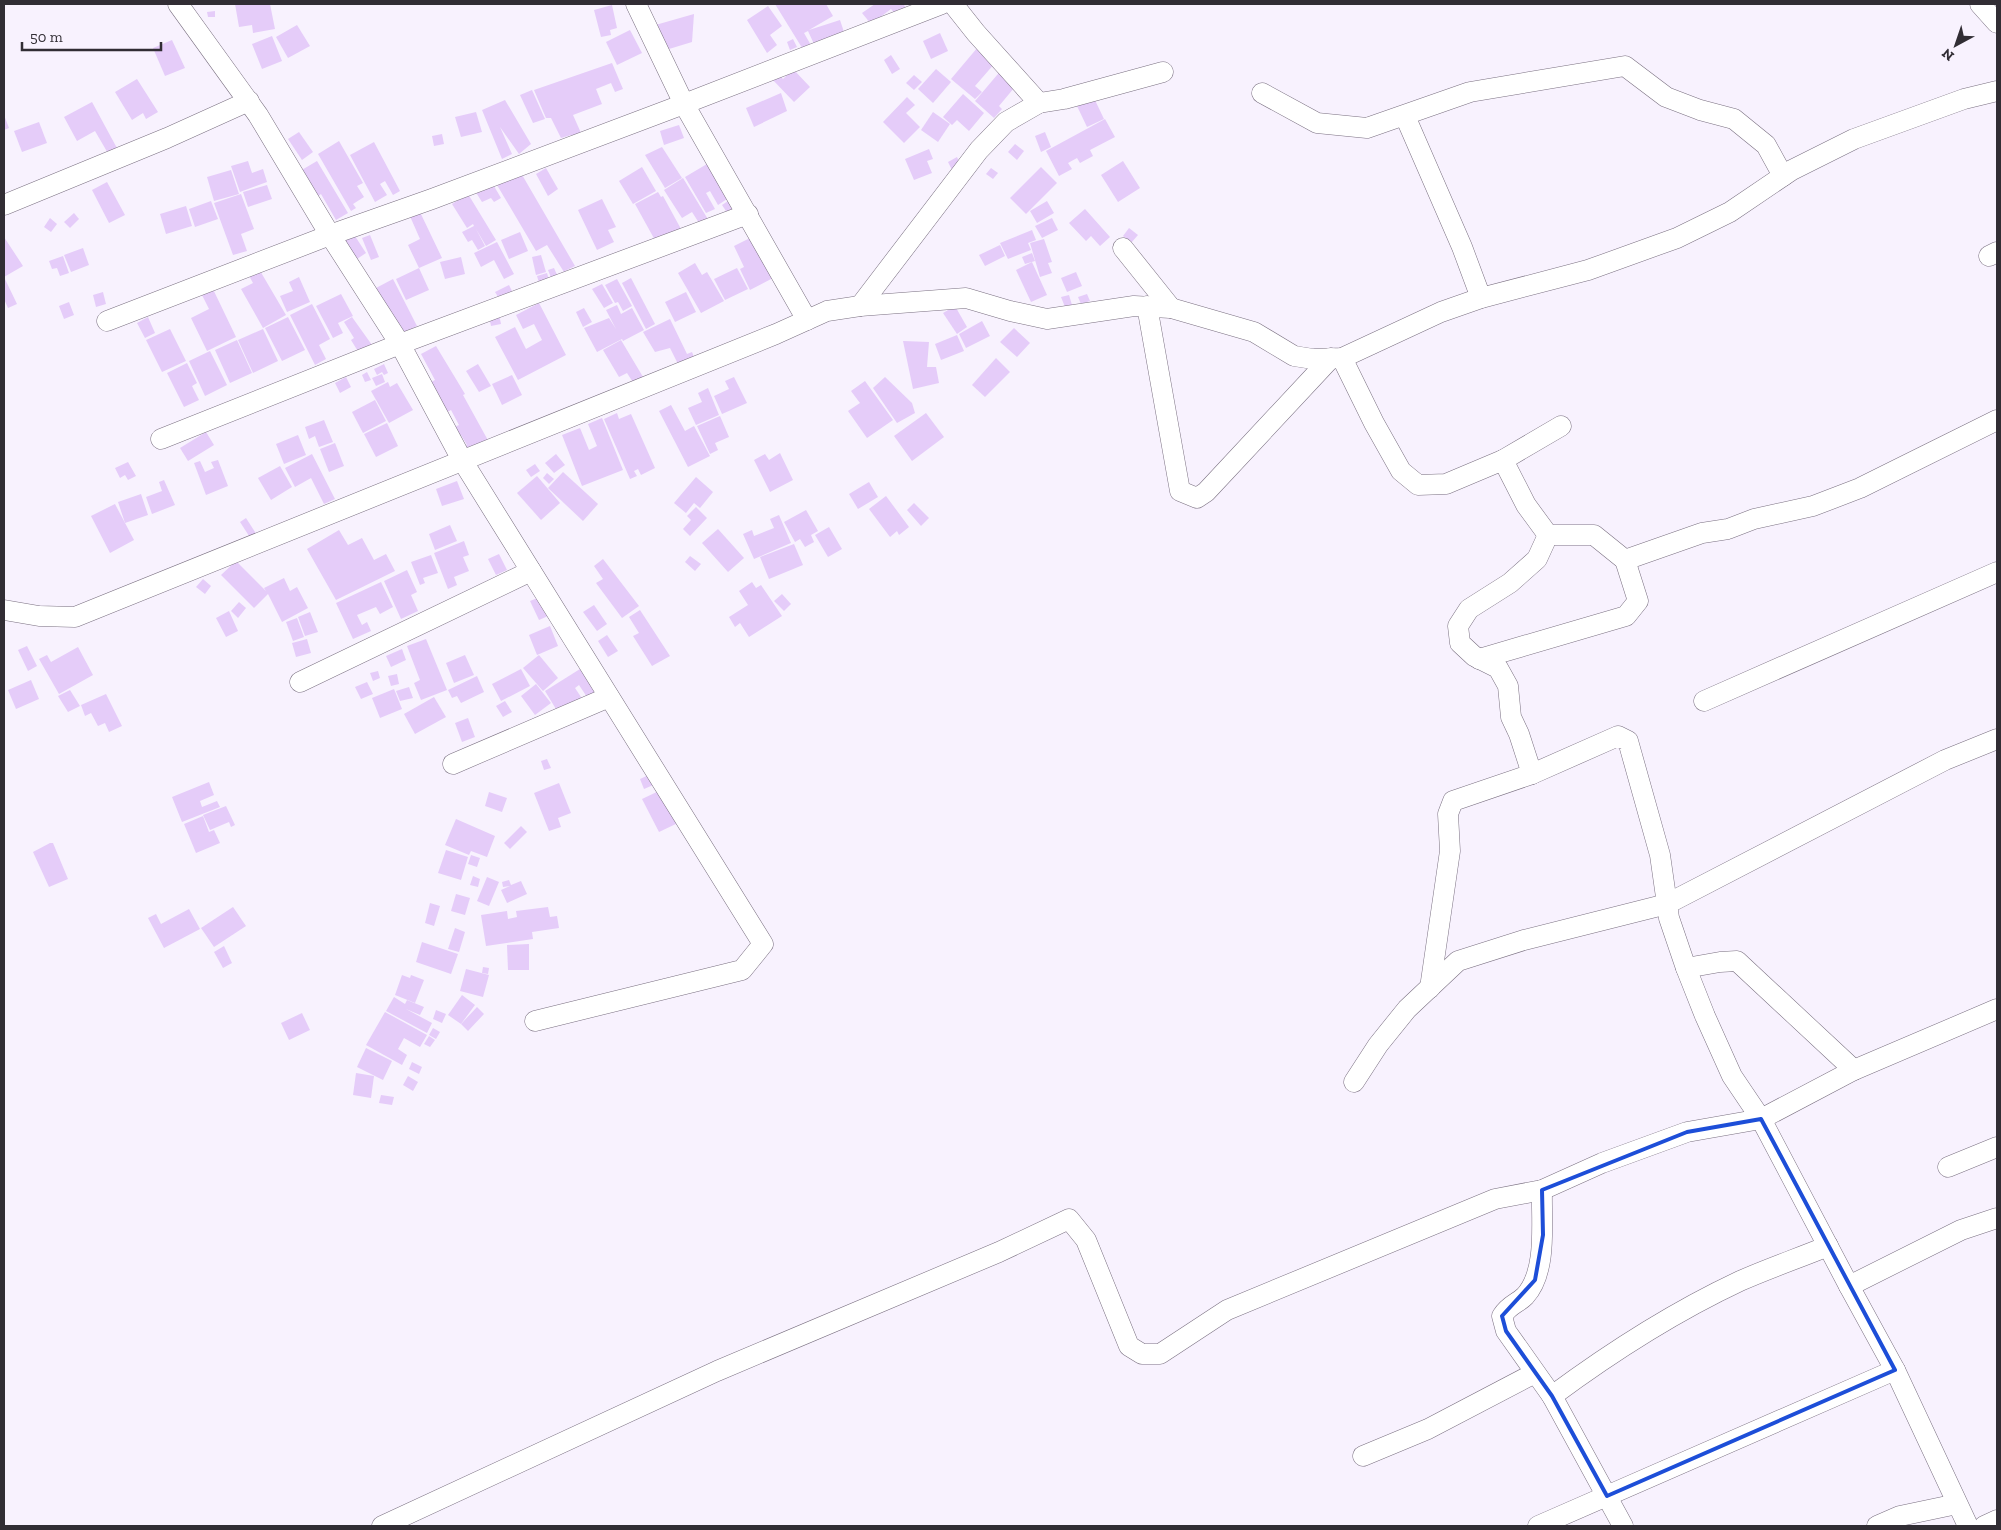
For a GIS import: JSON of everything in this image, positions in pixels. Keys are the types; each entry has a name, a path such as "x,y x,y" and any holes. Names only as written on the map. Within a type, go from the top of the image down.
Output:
{"street":[{"path":"178,4 249,101 330,235 400,344 462,460 763,944 742,970 535,1021"},
{"path":"636,4 684,104 808,320"},
{"path":"107,321 330,235 432,199 684,104 942,4"},
{"path":"953,4 976,33 1039,103"},
{"path":"1262,93 1317,123 1367,128 1470,92 1625,66 1666,97 1700,110 1734,119 1766,145 1784,176"},
{"path":"860,306 979,150 1006,122 1039,103 1064,99 1163,72"},
{"path":"4,610 39,616 75,617 827,311 860,306 966,298 1010,312 1047,319 1134,306 1171,308 1254,332 1294,356 1313,359 1336,358 1441,312 1481,298 1588,270 1677,238 1730,212 1792,170 1854,139 1964,99 1997,91"},
{"path":"4,205 168,138 249,101"},
{"path":"1405,116 1462,247 1481,298"},
{"path":"161,439 400,344 748,214"},
{"path":"1123,248 1171,308"},
{"path":"1146,306 1180,491 1197,498 1206,492 1336,358"},
{"path":"1336,358 1400,470 1418,485 1446,484 1503,460 1561,426"},
{"path":"1625,560 1702,533 1728,529 1754,519 1820,503 1860,488 1997,420"},
{"path":"1503,460 1526,505 1548,535"},
{"path":"1480,659 1626,616 1638,601 1625,560 1594,536 1548,535"},
{"path":"1532,774 1519,734 1511,717 1508,686 1498,668 1480,659 1460,643 1458,626 1468,609 1510,583 1537,559 1548,535"},
{"path":"300,682 531,572"},
{"path":"1704,700 1997,572"},
{"path":"453,764 609,697"},
{"path":"1430,988 1450,851 1448,814 1453,801 1532,774 1618,736 1628,741 1660,855 1670,918 1686,968 1732,1076 1761,1119 1895,1370 1968,1526"},
{"path":"1354,1082 1378,1045 1407,1009 1458,961 1524,940 1667,904 1945,760 1997,739"},
{"path":"1686,968 1737,961 1854,1070"},
{"path":"382,1526 716,1371 999,1252 1069,1219 1086,1240 1129,1346 1142,1354 1160,1354 1227,1310 1495,1200 1542,1190 1602,1163 1687,1132 1761,1119 1854,1070 1997,1009"},
{"path":"1948,1167 1997,1147"},
{"path":"1542,1190 1542,1235 1535,1280 1525,1296 1509,1306 1502,1316 1506,1331 1552,1396 1624,1526"},
{"path":"1849,1286 1961,1230 1997,1218"},
{"path":"1552,1396 1578,1377 1668,1320 1740,1282 1828,1246"},
{"path":"1538,1526 1895,1370"},
{"path":"1362,1456 1428,1429 1535,1373"},
{"path":"1877,1526 1900,1516 1957,1504"},
{"path":"1984,1526 1997,1520"}],"highlighted area":[{"path":"1761,1119 1895,1370 1607,1496 1552,1396 1506,1331 1502,1316 1535,1280 1543,1235 1542,1190 1687,1132"}],"building":[{"path":"235,4 270,4 275,29 253,33 252,25 239,27"},
{"path":"775,4 826,4 833,16 809,30 840,20 845,35 814,44 808,31 804,33 812,47 804,51"},
{"path":"875,4 903,4 908,10 898,17 891,9 871,24 862,13"},
{"path":"612,5 617,28 610,30 611,35 601,37 594,10"},
{"path":"768,6 782,26 770,35 777,45 767,53 747,20"},
{"path":"215,11 215,17 208,17 207,12"},
{"path":"694,14 692,42 669,49 652,26"},
{"path":"297,25 310,46 288,58 276,37"},
{"path":"630,30 642,53 617,65 606,42"},
{"path":"940,33 948,51 931,59 923,41"},
{"path":"272,36 282,61 262,69 252,44"},
{"path":"793,39 797,47 790,50 787,42"},
{"path":"172,40 185,68 165,76 153,48"},
{"path":"978,47 995,63 975,86 982,92 975,99 951,79"},
{"path":"891,55 900,69 892,74 884,60"},
{"path":"612,63 623,89 615,92 611,83 596,89 602,104 573,115 581,133 574,138 571,135 561,138 551,118 546,118 534,90"},
{"path":"1003,68 1019,82 999,106 1002,109 994,118 975,101"},
{"path":"793,69 810,87 794,102 772,79 778,73 783,79"},
{"path":"936,69 951,82 933,103 918,89"},
{"path":"914,75 922,82 914,90 906,83"},
{"path":"137,79 158,112 146,119 143,113 132,120 115,92"},
{"path":"532,90 545,119 533,123 520,95"},
{"path":"781,93 787,111 754,127 746,108"},
{"path":"963,94 984,113 969,131 957,120 952,125 943,117"},
{"path":"907,97 915,105 906,113 920,127 904,143 883,122"},
{"path":"1094,98 1104,119 1087,127 1077,106"},
{"path":"505,100 531,144 519,154 500,127 512,154 502,159 482,110"},
{"path":"92,102 118,150 109,155 95,131 77,141 64,117"},
{"path":"476,112 482,132 461,137 455,117"},
{"path":"933,112 950,124 938,142 921,130"},
{"path":"4,115 9,128 4,130"},
{"path":"1105,119 1115,137 1090,150 1093,156 1080,163 1077,158 1068,163 1072,169 1059,176 1046,151"},
{"path":"39,122 47,143 22,152 14,131"},
{"path":"679,125 684,138 664,145 660,131"},
{"path":"299,132 313,152 302,160 288,139"},
{"path":"1045,132 1051,147 1041,152 1035,136"},
{"path":"442,134 444,144 434,146 432,136"},
{"path":"339,141 363,183 357,186 364,197 353,204 356,208 351,211 318,154"},
{"path":"374,142 400,191 393,195 385,181 380,184 387,195 375,202 350,155"},
{"path":"1015,144 1024,151 1017,160 1008,152"},
{"path":"662,147 682,178 665,188 645,155"},
{"path":"929,149 933,159 927,161 932,173 914,180 905,159"},
{"path":"957,157 961,166 952,170 948,162"},
{"path":"248,161 252,173 263,169 267,182 240,192 231,166"},
{"path":"317,161 348,213 336,220 321,194 311,201 295,174"},
{"path":"1123,161 1140,188 1118,202 1101,175"},
{"path":"707,164 727,199 718,205 710,191 706,193 715,209 706,213 685,177"},
{"path":"642,167 656,191 633,204 619,181"},
{"path":"1041,167 1057,183 1026,214 1010,198"},
{"path":"546,168 558,189 548,196 536,174"},
{"path":"991,168 998,173 993,179 986,174"},
{"path":"231,170 239,194 214,201 207,177"},
{"path":"521,173 575,266 564,272 547,245 536,251 497,185"},
{"path":"683,178 709,221 701,226 692,212 682,218 664,190"},
{"path":"491,181 501,198 494,202 491,198 482,202 475,191"},
{"path":"107,182 125,215 109,223 92,190"},
{"path":"267,185 272,199 248,207 243,192"},
{"path":"658,192 661,197 663,196 681,229 656,242 635,204"},
{"path":"241,194 254,229 241,234 247,251 233,255 214,203"},
{"path":"468,194 496,240 486,246 476,229 485,246 478,250 472,240 468,242 462,232 474,226 473,224 467,228 452,204"},
{"path":"602,199 616,227 608,230 614,242 597,250 578,210"},
{"path":"731,199 737,207 728,214 722,205"},
{"path":"211,201 218,219 195,227 189,209"},
{"path":"1047,201 1054,213 1037,223 1030,211"},
{"path":"186,206 192,226 166,234 160,214"},
{"path":"1085,209 1110,237 1100,246 1091,236 1086,241 1069,223"},
{"path":"419,210 442,258 419,268 408,245 420,239 409,214"},
{"path":"74,213 79,219 70,228 64,222"},
{"path":"50,218 57,224 51,232 44,227"},
{"path":"1052,218 1058,230 1042,238 1035,226"},
{"path":"1129,228 1138,235 1131,243 1123,236"},
{"path":"1032,230 1036,240 1028,243 1031,250 1008,259 1000,243"},
{"path":"520,232 528,251 509,259 501,240"},
{"path":"353,233 366,253 348,265 335,245"},
{"path":"370,235 379,257 371,260 362,238"},
{"path":"4,237 23,266 4,277"},
{"path":"752,237 773,278 750,290 740,269 744,267 734,246"},
{"path":"1044,239 1052,262 1048,263 1052,273 1040,277 1030,243"},
{"path":"497,242 514,274 504,279 494,260 481,267 474,253"},
{"path":"1000,245 1005,256 985,266 979,255"},
{"path":"83,248 89,265 71,272 64,255"},
{"path":"1032,253 1035,261 1025,264 1022,257"},
{"path":"541,255 546,272 536,275 532,257"},
{"path":"63,256 69,273 60,276 57,268 52,269 49,261"},
{"path":"461,257 465,274 445,279 440,262"},
{"path":"1032,262 1047,295 1031,302 1016,270"},
{"path":"695,263 702,275 707,272 724,301 701,313 678,273"},
{"path":"419,268 429,290 406,300 396,279"},
{"path":"554,268 558,277 552,280 548,270"},
{"path":"737,268 748,289 725,300 714,279"},
{"path":"259,269 286,315 263,328 241,289 253,283 248,274"},
{"path":"1076,272 1082,286 1067,292 1061,278"},
{"path":"547,273 549,280 539,283 537,276"},
{"path":"4,277 17,304 8,308 4,299"},
{"path":"299,277 310,302 287,312 280,296 293,291 289,282"},
{"path":"631,278 655,324 646,329 622,283"},
{"path":"393,279 417,326 392,339 376,288"},
{"path":"617,279 632,306 623,311 618,302 615,303 605,285"},
{"path":"602,284 613,303 604,308 592,289"},
{"path":"211,285 236,337 207,351 191,318 209,309 200,291"},
{"path":"509,285 513,293 500,300 495,292"},
{"path":"103,292 106,304 96,307 93,295"},
{"path":"686,292 696,312 675,322 665,302"},
{"path":"341,294 353,316 338,323 343,333 333,338 316,306"},
{"path":"1087,294 1090,301 1081,304 1078,297"},
{"path":"1069,295 1072,305 1065,307 1061,297"},
{"path":"69,302 74,315 64,319 59,306"},
{"path":"539,303 566,355 518,380 495,337 515,327 526,349 542,340 534,324 523,329 516,315"},
{"path":"312,304 330,339 319,345 326,359 315,365 290,315"},
{"path":"617,305 621,314 632,308 644,330 597,352 584,328 609,318 616,329 606,310"},
{"path":"955,306 967,327 957,334 943,313"},
{"path":"584,308 592,322 583,327 576,312"},
{"path":"499,314 501,324 491,326 489,316"},
{"path":"148,317 155,333 145,338 137,323"},
{"path":"288,317 305,350 282,361 265,328"},
{"path":"352,317 372,345 359,353 351,340 354,338 344,322"},
{"path":"670,319 687,354 692,352 696,362 681,370 670,348 655,352 643,332"},
{"path":"982,321 990,336 966,348 959,334"},
{"path":"1014,328 1030,343 1017,357 1000,342"},
{"path":"170,329 186,361 162,372 146,340"},
{"path":"263,329 278,361 253,373 238,340"},
{"path":"957,335 964,351 941,360 935,344"},
{"path":"237,340 252,373 230,383 215,350"},
{"path":"621,340 646,382 636,387 627,373 619,377 603,350"},
{"path":"903,341 929,342 927,367 936,367 939,383 913,389"},
{"path":"436,346 465,394 463,395 490,444 463,458 458,449 467,445 461,435 456,438 450,429 459,425 451,410 442,415 425,385 435,380 421,354"},
{"path":"210,351 227,385 205,396 189,361"},
{"path":"996,358 1010,372 985,397 972,385"},
{"path":"187,363 197,383 192,386 199,400 184,407 167,373"},
{"path":"384,364 388,373 384,375 382,372 377,375 374,369"},
{"path":"478,364 491,386 479,392 466,371"},
{"path":"367,372 371,380 365,382 362,375"},
{"path":"382,374 385,382 376,386 372,378"},
{"path":"512,375 522,395 502,405 492,384"},
{"path":"346,377 351,387 340,393 335,383"},
{"path":"734,377 747,403 722,414 714,396 729,389 725,381"},
{"path":"885,377 912,403 915,413 897,423 873,388"},
{"path":"865,381 893,420 867,438 848,411 860,403 851,391"},
{"path":"388,382 390,387 397,383 413,410 389,423 371,391"},
{"path":"708,388 719,415 696,425 688,408 702,402 698,393"},
{"path":"375,400 386,421 363,433 352,412"},
{"path":"671,405 685,431 694,426 710,456 688,467 659,411"},
{"path":"617,413 619,419 631,414 655,468 641,475 638,469 634,471 637,476 630,479 604,419"},
{"path":"926,413 944,437 912,461 894,436"},
{"path":"720,416 729,437 715,443 718,450 710,454 697,426"},
{"path":"602,418 623,470 582,486 562,435 580,428 589,450 597,446 588,424"},
{"path":"324,420 333,442 319,447 315,436 309,439 305,427"},
{"path":"387,423 398,446 376,457 364,434"},
{"path":"206,432 214,445 188,461 180,448"},
{"path":"298,435 306,455 284,464 276,444"},
{"path":"335,443 344,466 329,472 320,449"},
{"path":"780,453 793,480 770,492 754,460 765,454 769,460"},
{"path":"312,454 335,499 324,504 311,478 295,487 285,468"},
{"path":"556,454 565,465 554,473 545,463"},
{"path":"218,460 228,486 206,495 194,463 200,461 205,472 214,468 211,462"},
{"path":"128,462 136,476 128,480 125,475 120,478 115,468"},
{"path":"535,464 540,471 531,477 526,470"},
{"path":"280,466 292,487 271,500 258,478"},
{"path":"563,472 598,504 583,521 548,488"},
{"path":"547,473 554,479 549,484 543,478"},
{"path":"537,476 560,503 541,520 517,493"},
{"path":"696,477 713,492 700,508 694,503 686,513 674,503"},
{"path":"164,480 175,505 152,514 146,497 162,491 159,482"},
{"path":"457,481 464,499 442,506 436,489"},
{"path":"869,482 878,497 858,509 849,494"},
{"path":"141,494 148,515 125,523 118,502"},
{"path":"886,496 909,527 899,535 897,531 890,537 869,509"},
{"path":"914,503 929,518 921,526 907,510"},
{"path":"115,504 134,540 110,553 91,516"},
{"path":"696,507 707,518 690,536 683,529 691,520 687,516"},
{"path":"806,510 818,531 811,535 814,542 805,547 800,539 795,542 784,522"},
{"path":"779,515 791,543 754,559 743,534 752,530 754,536 774,528 770,519"},
{"path":"246,518 257,535 251,539 240,522"},
{"path":"450,525 457,541 435,550 429,534"},
{"path":"829,527 842,549 828,557 815,535"},
{"path":"718,529 744,558 728,572 702,543"},
{"path":"339,530 348,545 362,538 374,560 386,554 395,571 336,600 307,549"},
{"path":"464,541 469,555 463,557 469,571 454,577 457,585 448,589 434,553"},
{"path":"794,544 803,565 769,579 760,557"},
{"path":"499,554 507,570 496,575 488,559"},
{"path":"431,555 438,573 423,578 425,583 420,585 411,562"},
{"path":"690,556 701,564 695,571 685,562"},
{"path":"603,559 639,606 622,618 596,583 603,579 594,566"},
{"path":"236,561 266,591 264,588 284,578 290,591 297,587 308,608 282,622 268,594 254,608 221,575"},
{"path":"407,570 417,592 411,595 418,611 401,619 384,581"},
{"path":"203,579 211,586 205,594 196,587"},
{"path":"381,582 393,607 380,614 376,607 357,615 362,625 367,622 371,631 353,639 336,603"},
{"path":"752,582 756,588 761,585 782,616 749,637 740,623 735,627 729,617 748,605 739,591"},
{"path":"782,594 791,604 784,611 774,601"},
{"path":"540,597 548,616 539,620 530,601"},
{"path":"239,602 246,608 238,618 231,611"},
{"path":"594,605 607,624 597,631 583,612"},
{"path":"640,610 670,656 652,666 633,636 639,633 629,617"},
{"path":"229,611 238,631 226,637 216,618"},
{"path":"310,612 318,632 305,636 298,617"},
{"path":"297,618 304,637 293,641 286,622"},
{"path":"550,626 558,646 537,655 529,635"},
{"path":"607,635 618,651 608,657 598,641"},
{"path":"307,639 311,653 296,657 292,643"},
{"path":"426,639 447,690 421,700 414,683 420,680 407,646"},
{"path":"27,646 37,666 28,671 18,650"},
{"path":"78,647 93,675 59,694 39,659 47,655 51,662"},
{"path":"402,649 406,660 391,667 386,656"},
{"path":"465,655 474,675 454,683 446,663"},
{"path":"539,655 558,678 543,691 523,668"},
{"path":"521,669 530,686 501,701 492,684"},
{"path":"580,669 595,692 587,697 579,685 575,688 583,700 559,714 545,691"},
{"path":"378,671 380,678 373,681 370,673"},
{"path":"397,674 399,684 391,686 388,676"},
{"path":"477,676 484,692 461,703 457,696 452,698 448,690"},
{"path":"31,680 39,699 16,709 8,690"},
{"path":"367,682 373,694 361,699 355,687"},
{"path":"536,684 551,703 535,715 521,696"},
{"path":"409,687 413,698 400,701 396,691"},
{"path":"394,689 402,709 380,718 372,698"},
{"path":"70,690 80,706 68,712 58,696"},
{"path":"106,694 122,726 109,732 105,723 98,726 91,713 85,716 81,705"},
{"path":"434,697 446,717 415,734 404,714"},
{"path":"505,701 512,712 503,717 496,706"},
{"path":"468,718 475,737 462,742 455,723"},
{"path":"547,759 551,768 544,770 541,761"},
{"path":"653,773 658,783 644,789 640,779"},
{"path":"209,782 214,795 200,801 202,807 217,801 220,807 182,822 172,797"},
{"path":"559,783 571,813 558,818 561,827 549,831 534,793"},
{"path":"663,789 680,822 659,832 642,799"},
{"path":"489,792 507,798 502,812 485,806"},
{"path":"226,806 235,825 231,827 229,822 210,830 203,815"},
{"path":"203,816 209,832 214,830 220,843 196,853 184,824"},
{"path":"456,819 495,836 487,857 471,851 469,855 445,845"},
{"path":"521,826 527,832 510,849 504,843"},
{"path":"53,843 68,879 49,887 33,852"},
{"path":"446,850 468,857 461,880 438,873"},
{"path":"471,855 480,858 477,867 468,864"},
{"path":"473,876 480,879 478,887 470,885"},
{"path":"487,877 499,882 489,906 477,901"},
{"path":"509,880 511,885 521,881 527,894 507,903 501,890 510,886 503,887 502,882"},
{"path":"456,894 470,898 465,915 451,911"},
{"path":"430,903 440,906 434,926 425,923"},
{"path":"233,907 246,926 214,947 201,928"},
{"path":"548,907 550,917 557,916 559,928 532,932 533,939 486,946 481,915 507,911 508,919 517,917 516,911"},
{"path":"189,909 200,929 164,948 148,918 156,914 161,924"},
{"path":"455,928 465,932 459,952 448,949"},
{"path":"422,942 458,954 451,974 416,962"},
{"path":"529,944 529,970 508,970 507,945"},
{"path":"224,946 232,963 223,968 214,952"},
{"path":"483,967 489,968 488,974 482,973"},
{"path":"466,969 489,975 483,997 460,991"},
{"path":"402,975 410,978 411,975 424,980 415,1003 395,995"},
{"path":"462,995 475,1005 461,1024 448,1015"},
{"path":"394,997 405,1004 407,1000 424,1007 420,1015 406,1009 432,1023 427,1033 386,1011"},
{"path":"477,1007 484,1014 468,1031 461,1024"},
{"path":"436,1010 446,1014 442,1023 433,1019"},
{"path":"385,1012 427,1035 420,1047 404,1038 398,1049 407,1055 402,1065 366,1045"},
{"path":"302,1013 310,1030 289,1040 281,1023"},
{"path":"433,1028 440,1032 436,1039 429,1035"},
{"path":"429,1036 435,1040 430,1047 424,1044"},
{"path":"366,1048 392,1061 383,1080 357,1067"},
{"path":"412,1062 422,1067 419,1074 409,1069"},
{"path":"356,1073 374,1076 371,1098 353,1095"},
{"path":"408,1076 418,1082 413,1091 403,1085"},
{"path":"381,1095 394,1097 392,1105 379,1103"}]}
